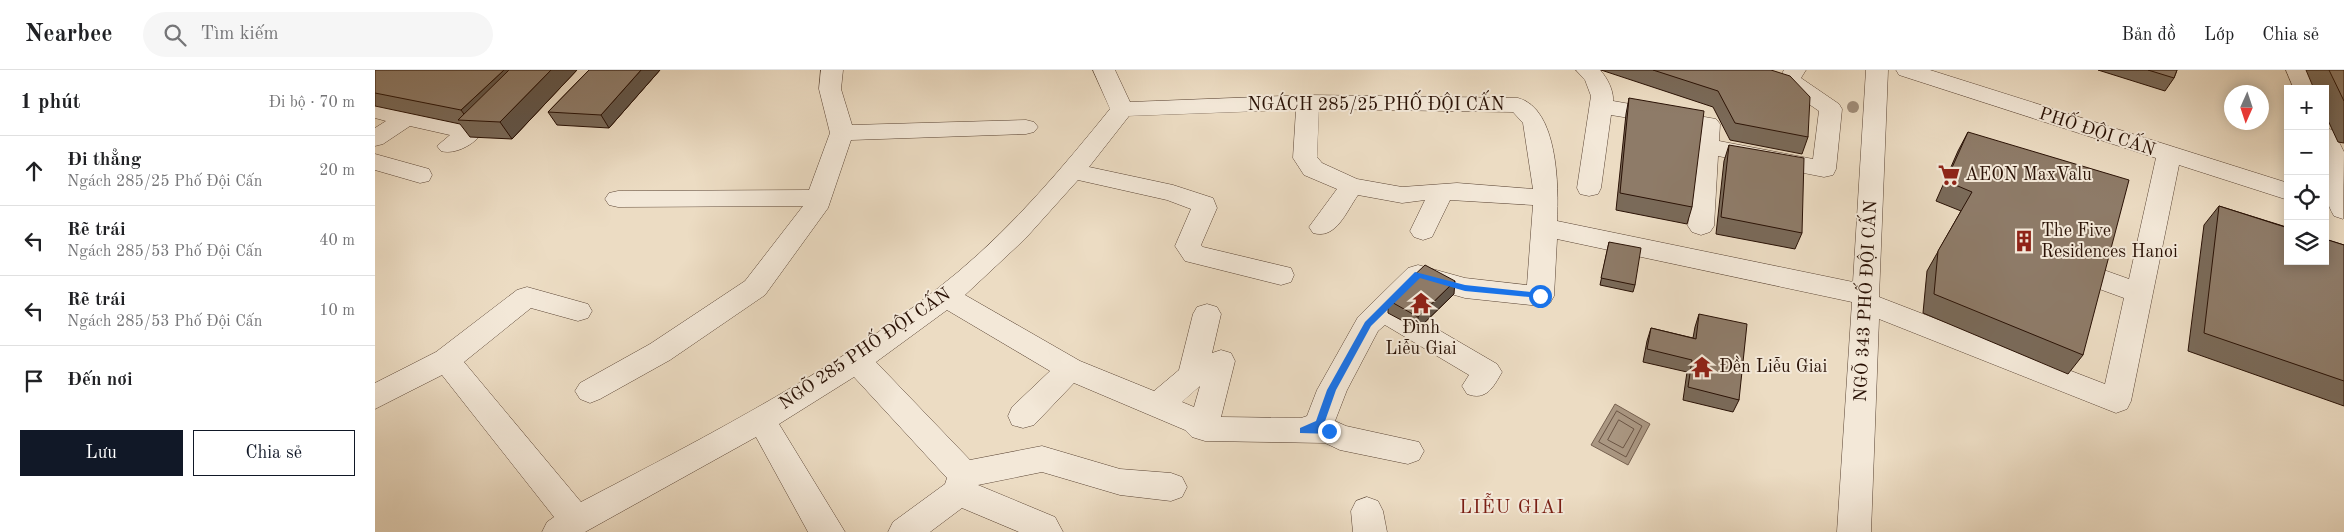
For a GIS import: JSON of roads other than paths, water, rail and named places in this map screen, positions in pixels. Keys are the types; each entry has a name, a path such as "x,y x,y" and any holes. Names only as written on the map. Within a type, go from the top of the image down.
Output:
{"street":[{"path":"590,391 660,352 755,288 815,208 843,134 830,89 832,70"},
{"path":"1104,70 1122,109"},
{"path":"1587,70 1595,77 1602,96 1589,188"},
{"name":"NGÕ 343 PHỐ ĐỘI CẤN","path":"1854,532 1877,70"},
{"name":"PHỐ ĐỘI CẤN","path":"1907,70 2284,191"},
{"path":"2297,70 2303,85"},
{"path":"1708,146 1824,169 1831,109 1792,75 1765,73"},
{"path":"1307,102 1305,158 1313,169 1352,186 1402,195 1421,192 1441,193 1457,191 1546,198"},
{"name":"NGÁCH 285/25 PHỐ ĐỘI CẤN","path":"1122,109 1307,102 1518,105 1528,112 1535,123 1546,198 1540,296 1465,288 1418,274 1382,310"},
{"path":"1600,106 1708,124 1708,146 1701,226"},
{"name":"NGÕ 285 PHỐ ĐỘI CẤN","path":"568,526 761,419 856,360 945,297 1007,240 1073,171 1122,109"},
{"path":"375,111 471,132 449,146"},
{"path":"375,139 406,118"},
{"path":"843,134 1026,127"},
{"path":"2329,205 2344,210 2333,144"},
{"path":"1543,226 1866,299 2116,401 2169,155"},
{"path":"375,162 420,175"},
{"path":"1073,171 1173,193 1199,201 1204,204 1204,208 1188,246 1189,250 1194,254 1281,275"},
{"path":"1322,227 1352,186"},
{"path":"1423,231 1441,193"},
{"path":"618,199 819,198"},
{"path":"2101,279 2139,293"},
{"path":"375,397 446,360 527,297 577,311"},
{"path":"945,297 982,316 1070,370 1196,421 1203,428 1329,431 1340,437 1408,451"},
{"path":"1303,430 1319,424 1336,382 1368,324 1382,310 1487,372 1477,386"},
{"path":"1159,405 1192,375 1207,314"},
{"path":"446,360 568,526"},
{"path":"856,360 962,484 1043,527 1046,532"},
{"path":"1203,428 1221,361"},
{"path":"1023,416 1070,370"},
{"path":"761,419 817,518 828,532"},
{"path":"905,532 962,484 1043,459 1120,482 1171,487"}],"water":[{"path":"1615,404 1650,424 1628,465 1591,445"}],"place":[{"name":"AEON MaxValu","path":"1949,175"},
{"name":"The Five Residences Hanoi","path":"2024,241"},
{"name":"Đình Liễu Giai","path":"1421,303"},
{"name":"Đền Liễu Giai","path":"1702,367"}],"district":[{"name":"LIỄU GIAI","path":"1512,508"}]}
